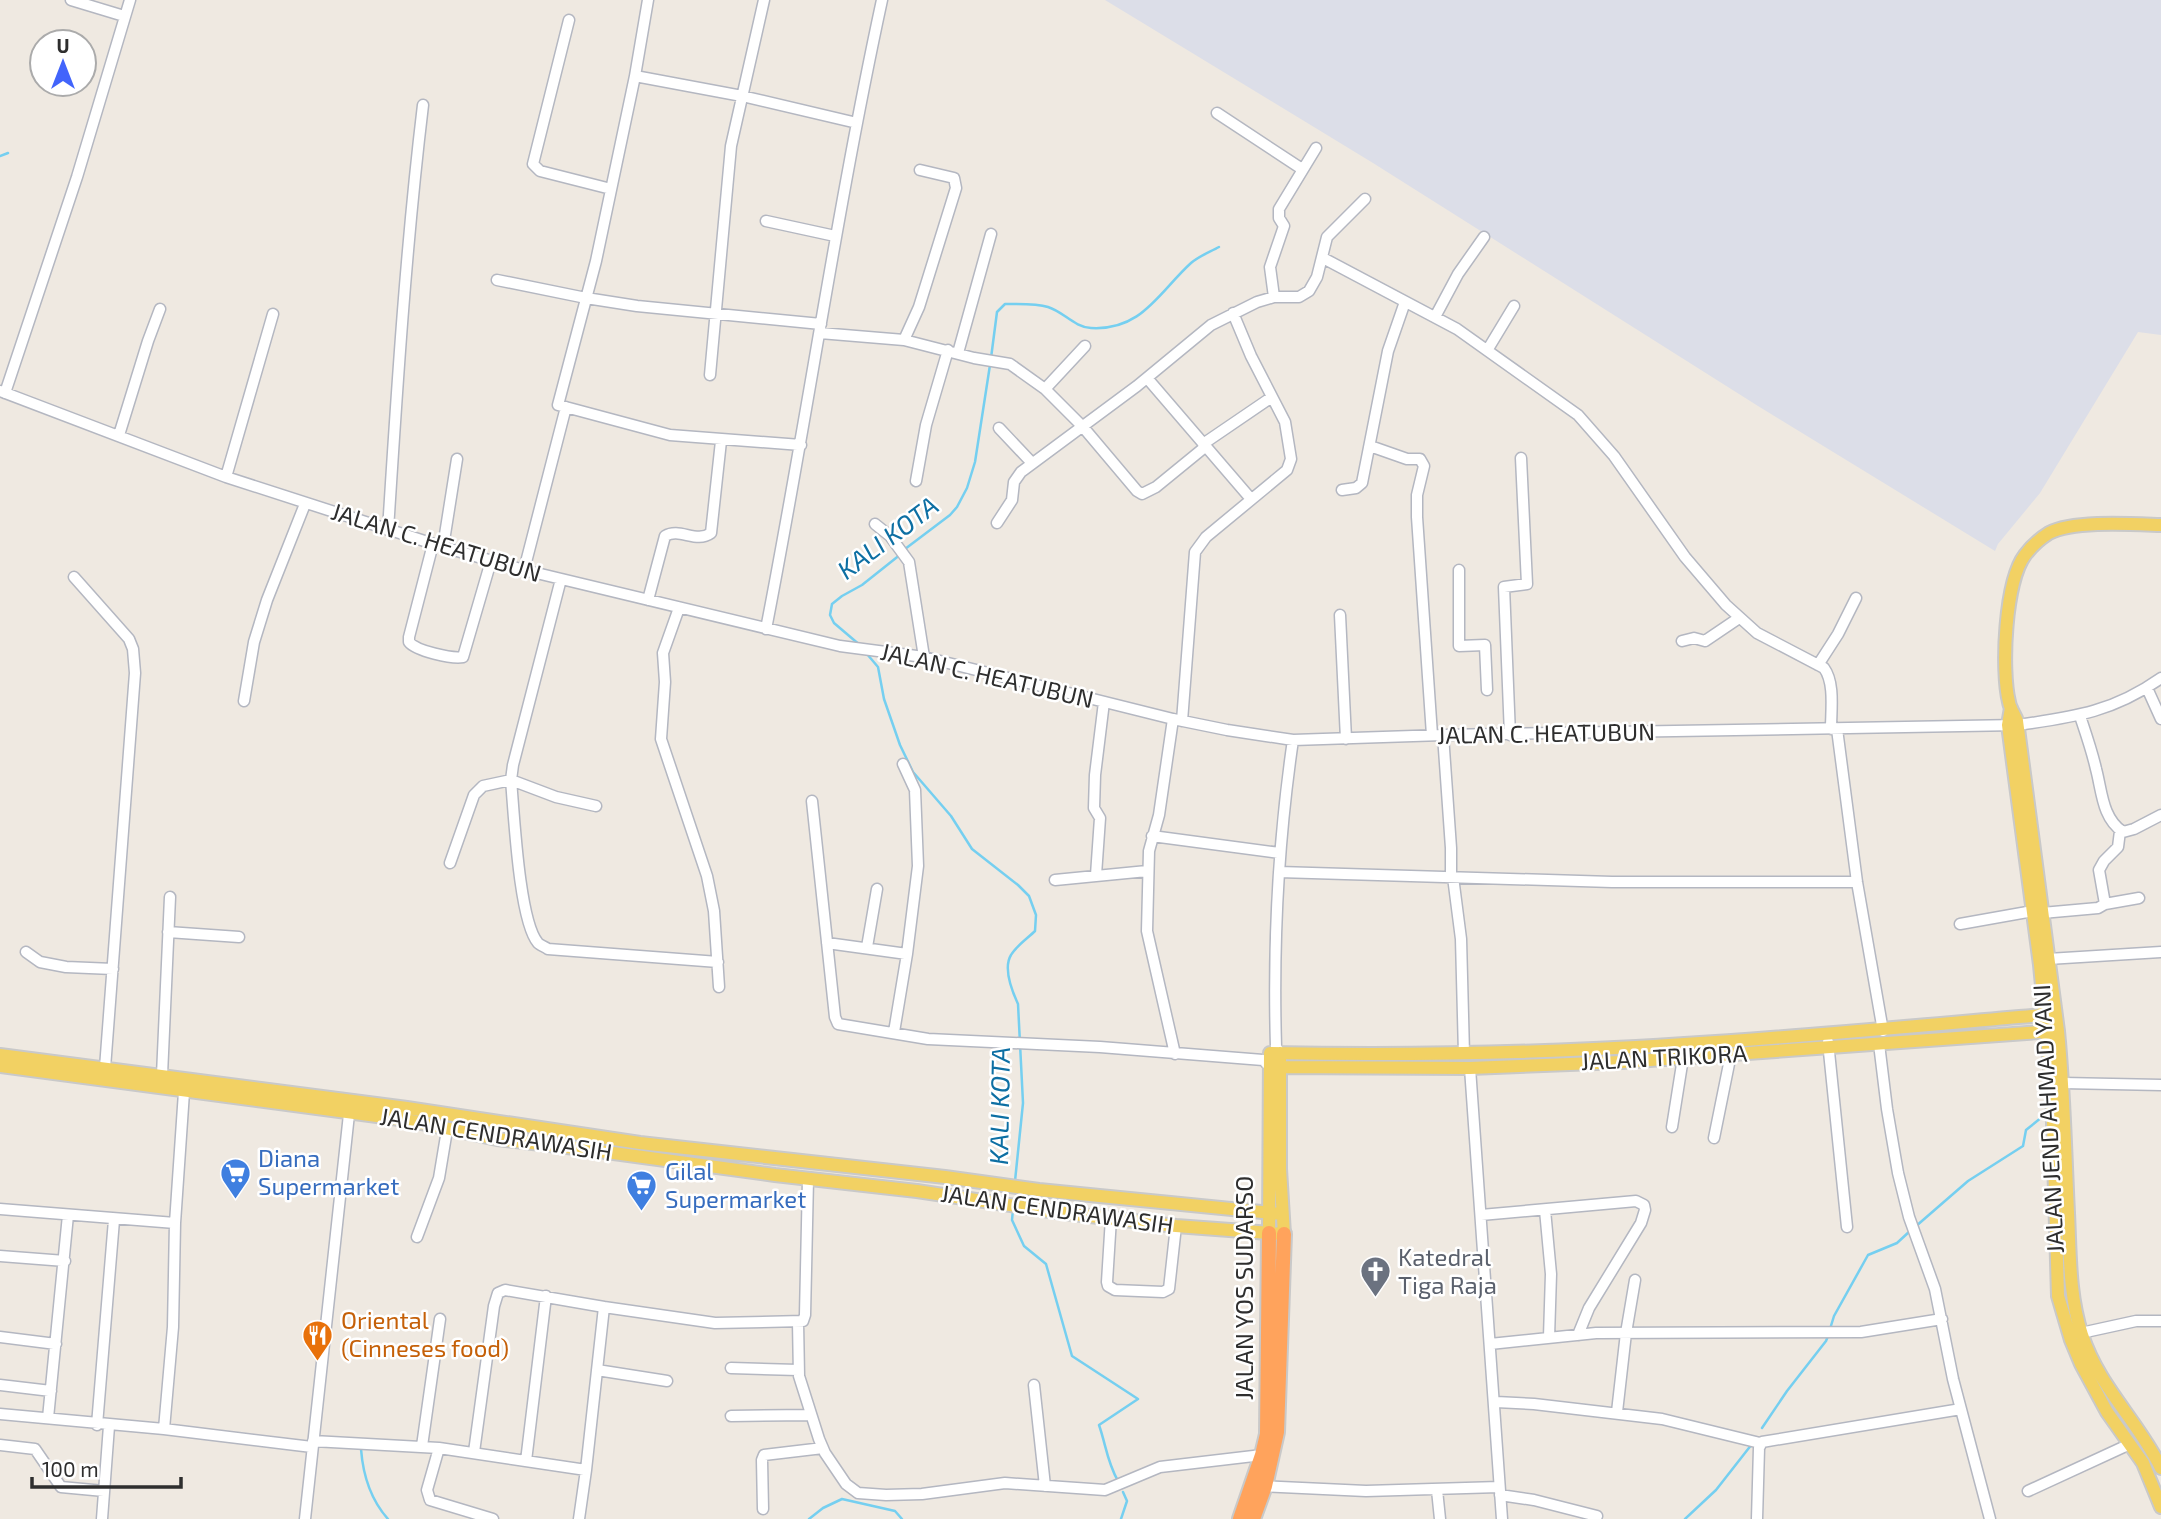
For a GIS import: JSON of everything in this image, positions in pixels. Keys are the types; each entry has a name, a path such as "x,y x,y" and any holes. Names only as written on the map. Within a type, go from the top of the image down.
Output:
{"highway":[{"name":"JALAN YOS SUDARSO","path":"1253,1519 1267,1434 1267,1294 1276,1233"},
{"name":"JALAN YOS SUDARSO","path":"1240,1519 1259,1485 1277,1432 1276,1233"}],"main road":[{"name":"JALAN JEND AHMAD YANI","path":"2161,525 2071,527 2051,532 2024,555 2007,621 2006,661 2052,1031 2063,1083 2071,1283 2081,1334 2099,1375 2148,1459 2161,1507"},
{"name":"JALAN JEND AHMAD YANI","path":"2038,912 2048,958 2050,1015"},
{"name":"JALAN TRIKORA","path":"1273,1058 1470,1068 1683,1058 1829,1048 1881,1037 2050,1015"},
{"name":"JALAN JEND AHMAD YANI","path":"2052,1031 2058,1296 2085,1373 2108,1412 2130,1444 2161,1468"},
{"name":"JALAN TRIKORA","path":"1273,1058 1595,1049 1828,1034 1881,1037 2052,1031"},
{"name":"JALAN CENDRAWASIH","path":"0,1055 162,1075 349,1107 497,1139 917,1191 1083,1216 1276,1233"},
{"name":"JALAN YOS SUDARSO","path":"1273,1058 1276,1233"},
{"name":"JALAN CENDRAWASIH","path":"0,1066 184,1092 349,1107 1083,1194 1275,1213"},
{"path":"637,1157 640,1143"},
{"path":"917,1191 919,1174"},
{"path":"1083,1194 1083,1216"}],"street":[{"path":"71,0 124,16"},
{"path":"2,392 81,164 130,0"},
{"path":"648,0 611,189 558,405 670,435 721,441 801,445"},
{"path":"710,375 727,174 764,0"},
{"path":"766,629 801,445 835,236 882,0"},
{"path":"569,20 533,164 540,171 611,189"},
{"path":"635,76 742,96 857,123"},
{"path":"388,530 411,211 423,105"},
{"path":"1217,113 1302,169"},
{"path":"1274,298 1270,267 1284,226 1278,215 1281,203 1316,148"},
{"path":"904,340 919,307 957,188 954,178 920,170"},
{"path":"997,523 1012,500 1016,478 1032,463 1147,378 1200,333 1233,313 1274,298 1299,297 1310,291 1323,258 1327,237 1365,199"},
{"path":"766,221 835,236"},
{"path":"916,481 926,425 991,234"},
{"path":"1435,317 1458,274 1484,237"},
{"path":"1323,258 1435,317 1488,349 1561,401 1591,426 1685,557 1739,618 1774,643 1824,668 1829,679 1898,1173 1909,1216 1935,1289 1961,1409 1990,1519"},
{"path":"497,280 586,298 904,340 1010,364 1045,389 1083,427 1137,491 1143,494 1156,487 1204,445 1272,397"},
{"path":"1342,490 1356,488 1363,483 1388,351 1405,302"},
{"path":"1488,349 1514,306"},
{"path":"119,435 160,309"},
{"path":"1174,1054 1147,931 1147,871 1177,720 1195,552 1206,537 1287,470 1291,459 1285,422 1233,313"},
{"path":"226,477 273,314"},
{"path":"1045,389 1085,346"},
{"path":"1147,378 1251,499"},
{"name":"JALAN C. HEATUBUN","path":"2,392 305,504 524,570 840,646 924,657 1177,720 1293,740 1432,735 2013,725 2080,716 2122,701 2161,678"},
{"path":"524,570 566,407"},
{"path":"999,428 1032,463"},
{"path":"648,600 665,536 674,533 700,538 711,533 721,441"},
{"path":"1370,446 1408,459 1420,459 1424,466 1417,495 1417,517 1432,735"},
{"path":"1510,735 1504,587 1527,584 1521,458"},
{"path":"457,459 438,546 409,637 411,646 456,658 463,657 491,561"},
{"path":"244,701 254,642 267,600 305,504"},
{"path":"875,524 909,562 924,657"},
{"path":"1459,570 1458,646 1485,645 1487,690"},
{"path":"74,577 129,639 133,649 135,673 105,1068"},
{"path":"561,579 511,780 521,886 529,921 538,943 548,949 718,962"},
{"path":"1818,664 1838,634 1856,598"},
{"path":"679,608 663,653 665,682 661,740 708,876 714,911 719,987"},
{"path":"1340,615 1346,739"},
{"path":"1682,640 1694,638 1705,641 1739,618"},
{"path":"2147,688 2161,719"},
{"path":"1096,875 1100,818 1094,808 1095,764 1104,702"},
{"path":"2080,716 2105,809 2120,831 2118,847 2099,870 2105,904"},
{"path":"1443,735 1452,877 1461,939 1464,1054"},
{"path":"812,801 835,1017 838,1024 938,1040 1273,1058 1280,853 1293,740"},
{"path":"894,1032 918,877 917,805 915,790 903,764"},
{"path":"450,863 477,789 483,786 511,780 556,797 596,806"},
{"path":"2120,831 2134,830 2161,815"},
{"path":"1152,836 1280,853"},
{"path":"1055,880 1147,871"},
{"path":"1279,872 1612,883 1857,882"},
{"path":"867,947 877,889"},
{"path":"162,1075 170,897"},
{"path":"1960,924 2038,912 2089,910 2105,904 2139,898"},
{"path":"169,932 239,937"},
{"path":"827,943 907,954"},
{"path":"26,952 40,962 66,967 113,969"},
{"path":"2048,958 2161,952"},
{"path":"1828,1034 1847,1227"},
{"path":"1714,1138 1731,1054"},
{"path":"1672,1127 1683,1058"},
{"path":"1470,1068 1496,1402 1502,1519"},
{"path":"2063,1083 2161,1085"},
{"path":"164,1429 173,1327 175,1223 184,1092"},
{"path":"305,1519 349,1107"},
{"path":"417,1237 439,1178 447,1130"},
{"path":"474,1452 495,1298 505,1290 715,1323 803,1321 806,1315 808,1179"},
{"path":"1481,1215 1636,1201 1644,1205 1641,1223 1588,1308 1578,1335"},
{"path":"0,1209 175,1223"},
{"path":"1545,1210 1551,1274 1549,1337"},
{"path":"48,1418 68,1215"},
{"path":"1111,1218 1107,1282 1108,1286 1115,1290 1163,1292 1169,1289 1176,1226"},
{"path":"97,1425 114,1220"},
{"path":"0,1256 65,1261"},
{"path":"1617,1412 1635,1280"},
{"path":"526,1461 546,1297"},
{"path":"579,1519 604,1307"},
{"path":"422,1446 440,1319"},
{"path":"1490,1344 1549,1337 1626,1333 1861,1332 1942,1319"},
{"path":"2081,1334 2136,1321 2161,1321"},
{"path":"798,1322 800,1383 822,1448 845,1484 858,1493 922,1494 1005,1483 1105,1490 1160,1467 1262,1455"},
{"path":"0,1337 56,1344"},
{"path":"731,1368 798,1370"},
{"path":"597,1370 667,1381"},
{"path":"0,1385 51,1391"},
{"path":"1034,1385 1045,1486"},
{"path":"1496,1402 1617,1412 1662,1419 1760,1443 1961,1409"},
{"path":"0,1414 312,1444 422,1446 586,1470"},
{"path":"731,1416 811,1415"},
{"path":"102,1519 109,1426"},
{"path":"1757,1519 1760,1443"},
{"path":"2028,1491 2130,1444"},
{"path":"0,1445 35,1449 61,1487 104,1492"},
{"path":"439,1448 427,1490 430,1500 494,1519"},
{"path":"763,1509 764,1455 822,1448"},
{"path":"1259,1485 1366,1491 1500,1491 1597,1516"},
{"path":"1437,1490 1440,1519"}],"shaded area":[{"path":"1105,0 2161,0 2161,335 2138,332 2040,493 1995,551 1758,406 1373,163"}],"waterway":[{"path":"0,156 8,153"},
{"name":"KALI KOTA","path":"991,358 997,312 1005,304 1043,306 1054,309 1085,327 1109,327 1137,316 1191,263 1219,247"},
{"name":"KALI KOTA","path":"905,549 950,515 967,488 975,462 990,365"},
{"name":"KALI KOTA","path":"861,646 834,623 830,615 832,604 862,585 901,554"},
{"name":"KALI KOTA","path":"867,654 878,667 884,699 900,745 913,772 951,816 972,849 1029,896 1036,915 1035,931 1013,952 1008,966 1011,986 1018,1004 1023,1103 1015,1181"},
{"path":"1915,1227 1968,1181 2023,1146 2026,1130 2047,1113"},
{"name":"KALI KOTA","path":"1013,1209 1012,1220 1024,1246 1046,1264 1072,1356 1138,1399 1099,1425 1118,1481"},
{"path":"1830,1329 1834,1316 1868,1255 1897,1243 1910,1231"},
{"path":"1762,1428 1828,1336"},
{"path":"1685,1519 1716,1490 1752,1444"},
{"path":"361,1449 368,1486 388,1519"},
{"name":"KALI KOTA","path":"1121,1519 1127,1501 1123,1492"},
{"path":"809,1519 823,1508 842,1499 895,1511 902,1519"}],"place":[{"name":"Diana Supermarket","path":"235,1200"},
{"name":"Gilal Supermarket","path":"642,1213"},
{"name":"Katedral Tiga Raja","path":"1375,1299"},
{"name":"Oriental (Cinneses food)","path":"318,1362"}]}
